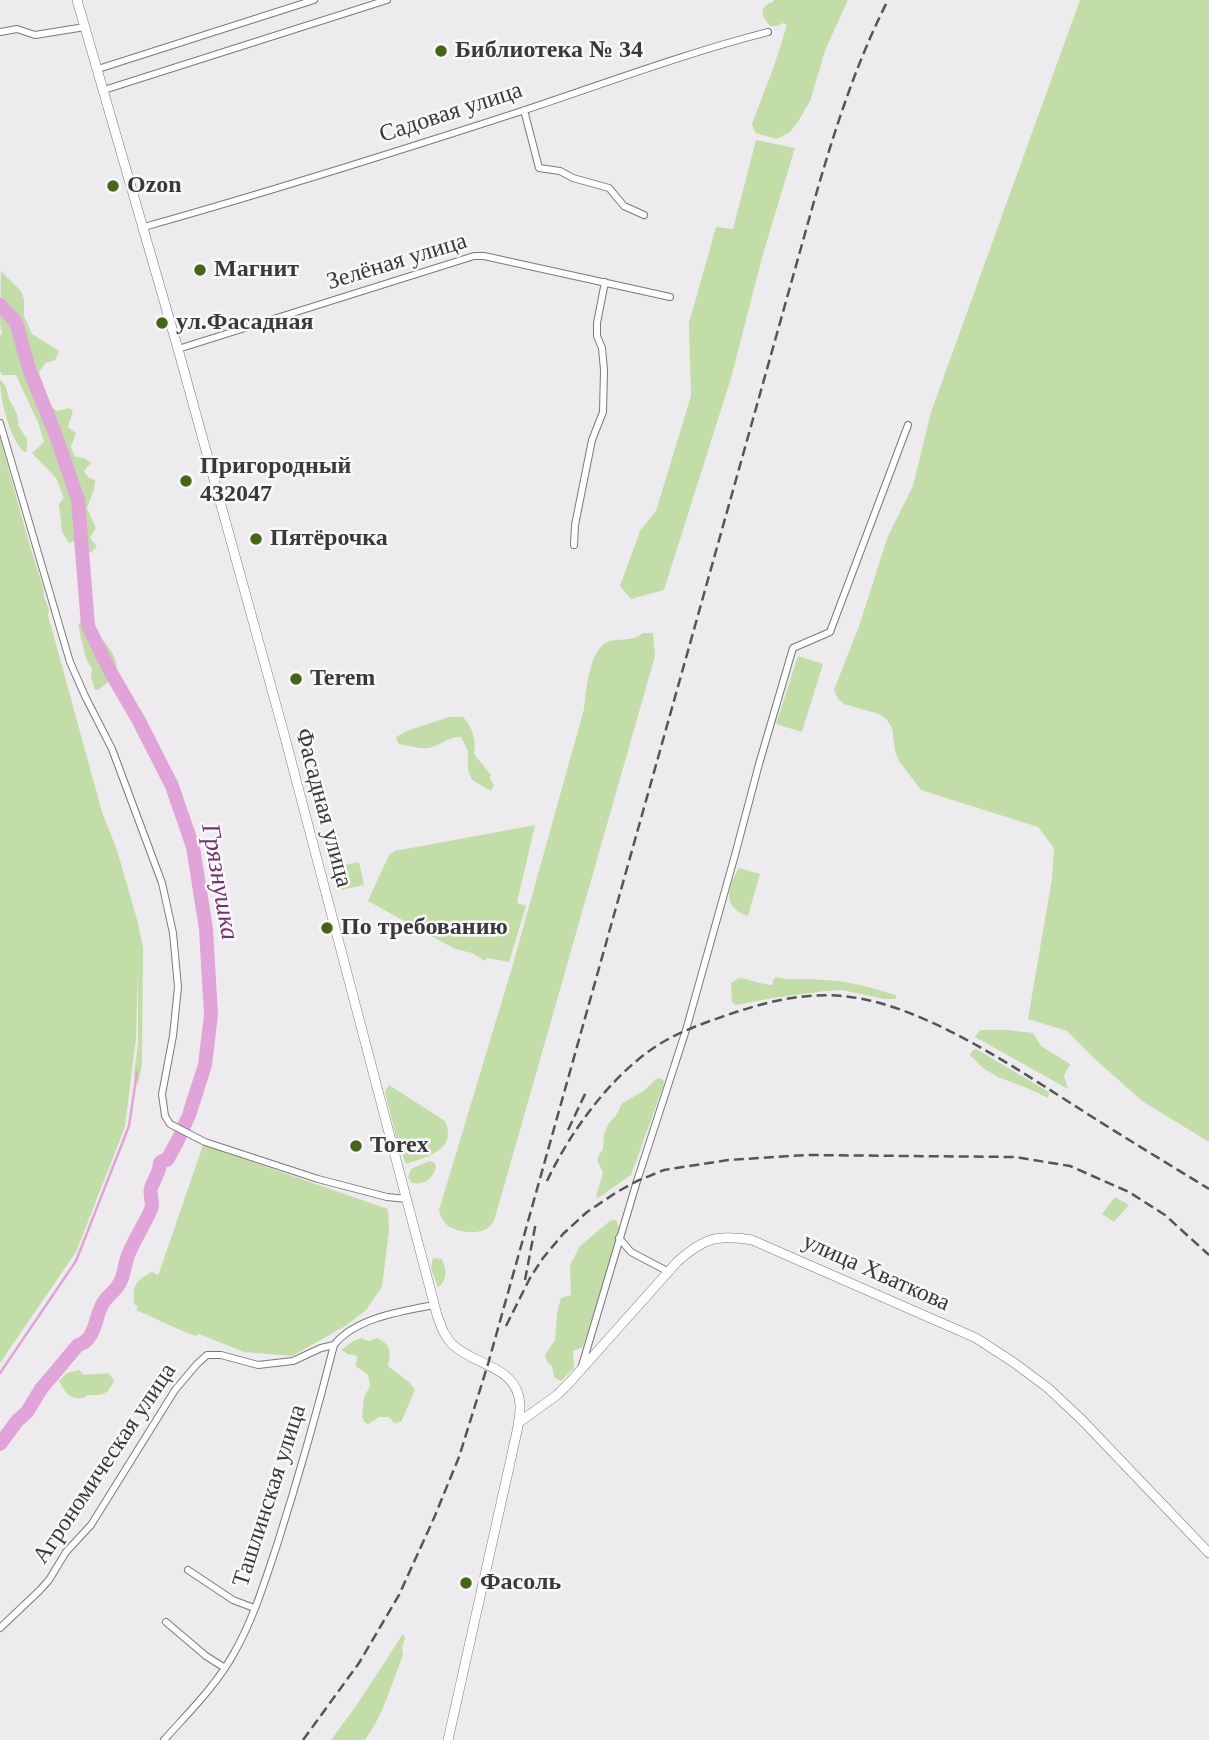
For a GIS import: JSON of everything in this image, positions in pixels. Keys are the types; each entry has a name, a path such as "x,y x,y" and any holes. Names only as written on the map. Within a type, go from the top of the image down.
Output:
{"main road":[{"name":"Фасадная улица","path":"77,0 144,227 283,730 434,1305 443,1331 451,1343 464,1353 492,1366 510,1381 519,1398 520,1408 512,1454 448,1740"},
{"name":"улица Хваткова","path":"518,1423 557,1395 687,1253 702,1243 722,1237 752,1240 975,1338 1013,1362 1048,1388 1114,1452 1209,1553"}],"street":[{"path":"98,69 314,0"},
{"path":"104,90 387,0"},
{"path":"0,32 17,29 36,35 85,27"},
{"name":"Садовая улица","path":"144,227 256,195 720,45 768,32"},
{"path":"524,110 539,168 560,171 572,178 609,188 624,206 644,215"},
{"name":"Зелёная улица","path":"178,349 474,256 670,297"},
{"path":"574,545 575,525 592,440 603,412 604,370 597,323 605,282"},
{"path":"0,424 70,662 113,749 162,883 173,933 178,987 173,1036 162,1094 165,1116 170,1124 205,1142 318,1179 387,1197 407,1199"},
{"path":"580,1371 686,1030 793,648 830,632 908,425"},
{"path":"620,1238 631,1252 669,1272"},
{"path":"334,1345 339,1338 354,1329 390,1314 434,1305"},
{"name":"Ташлинская улица","path":"164,1740 225,1668 242,1638 284,1521 334,1345"},
{"name":"Агрономическая улица","path":"0,1628 49,1580 66,1552 91,1525 175,1391 207,1355 221,1355 258,1365 293,1361 334,1345"},
{"path":"188,1570 233,1600 254,1608"},
{"path":"166,1622 206,1656 225,1668"}],"green space":[{"path":"774,0 848,0 826,48 810,101 790,132 777,139 755,133 752,124 787,25 783,23 770,26 764,18 762,10"},
{"path":"1080,0 1209,0 1209,1142 1142,1101 1067,1031 1028,1019 1052,878 1054,848 1038,827 921,790 899,761 892,728 887,720 879,714 844,704 834,690 859,626 888,536 913,486 931,412"},
{"path":"756,140 795,148 763,254 731,378 664,590 631,599 620,586 640,531 656,511 691,396 689,323 716,227 733,229"},
{"path":"1,271 21,291 24,316 32,334 59,351 55,360 45,363 39,373 51,406 57,411 70,408 73,413 68,427 76,433 71,447 75,457 84,458 91,463 84,471 88,477 95,480 87,508 96,528 90,538 97,546 91,553 78,540 69,543 62,532 59,504 64,498 56,478 32,453 44,442 39,425 16,375 2,375 0,371"},
{"path":"0,379 17,414 19,427 27,439 27,451 24,452 10,428"},
{"path":"0,438 43,587 48,615 102,812 117,850 143,948 142,1064 138,1084 134,1074 138,1043 138,972 136,1038 125,1127 76,1252 0,1363"},
{"path":"83,620 101,637 116,660 115,675 98,690 95,690 91,678 92,669 86,659 78,625"},
{"path":"643,633 653,633 655,656 495,1218 491,1225 483,1230 457,1230 445,1223 439,1210 513,964 584,709 592,663 606,643 634,638"},
{"path":"798,656 823,664 802,732 776,724"},
{"path":"448,717 463,717 469,725 474,739 474,754 491,775 494,785 491,791 472,780 468,770 468,751 461,737 425,748 399,744 396,738"},
{"path":"535,825 517,903 526,906 509,962 487,958 485,961 472,953 455,949 368,901 389,855 395,851"},
{"path":"359,862 364,885 336,891 330,868"},
{"path":"739,868 760,874 748,916 739,912 730,902 730,889"},
{"path":"776,977 852,983 896,995 896,999 842,990 736,1005 732,1002 731,983 739,978 773,985"},
{"path":"980,1030 1033,1033 1041,1046 1070,1064 1064,1076 1068,1089 975,1037"},
{"path":"976,1049 1049,1092 1048,1098 983,1068 970,1055"},
{"path":"661,1078 664,1081 663,1087 631,1175 598,1198 596,1196 603,1173 597,1160 603,1149 604,1134 609,1123 622,1103"},
{"path":"389,1085 445,1121 447,1139 438,1151 406,1164 398,1145 385,1092"},
{"path":"203,1145 388,1209 389,1231 382,1287 366,1310 347,1325 292,1356 244,1352 199,1334 196,1336 188,1333 136,1310 138,1307 134,1304 135,1287 146,1275 159,1273"},
{"path":"429,1161 436,1166 430,1178 420,1183 411,1182 408,1177 411,1169"},
{"path":"1115,1197 1129,1205 1114,1222 1102,1214"},
{"path":"611,1220 616,1220 620,1229 583,1347 573,1351 574,1368 561,1381 554,1377 552,1366 545,1355 555,1340 561,1298 571,1295 570,1265 580,1246"},
{"path":"433,1258 442,1259 445,1270 444,1279 438,1287 431,1268"},
{"path":"361,1338 369,1341 377,1338 385,1343 390,1352 388,1366 415,1390 401,1422 394,1423 389,1417 379,1417 369,1424 365,1423 362,1417 364,1397 370,1386 368,1375 356,1366 357,1356 342,1350"},
{"path":"79,1370 84,1375 108,1373 114,1380 103,1394 73,1397 67,1394 59,1381 67,1373"},
{"path":"403,1634 403,1655 382,1710 365,1740 331,1740 356,1706"}],"waterway":[{"name":"Грязнушка","path":"0,305 16,322 29,369 78,500 88,626 172,786 193,847 206,929 211,1015 205,1065 189,1115 167,1160 160,1163 151,1188 151,1209 127,1257 121,1280 104,1302 88,1339 78,1345 41,1389 27,1412 0,1444"},
{"path":"0,1373 76,1261 129,1126 137,1072"}],"railway":[{"path":"303,1740 359,1663 399,1595 459,1457 488,1364 821,179 855,75 888,0"},
{"path":"547,1181 567,1144 593,1107 622,1074 655,1047 691,1028 745,1009 792,998 825,995 873,1001 904,1011 967,1040 1209,1189"},
{"path":"568,1130 586,1092"},
{"path":"506,1326 543,1258 563,1234 587,1212 637,1181 664,1170 728,1160 806,1155 1015,1157 1070,1166 1129,1192 1165,1215 1209,1255"},
{"path":"525,1280 536,1222"}],"place":[{"name":"Библиотека № 34","path":"441,51"},
{"name":"Ozon","path":"113,186"},
{"name":"Магнит","path":"200,270"},
{"name":"ул.Фасадная","path":"162,323"},
{"name":"Пригородный 432047","path":"186,481"},
{"name":"Пятёрочка","path":"256,539"},
{"name":"Terem","path":"296,679"},
{"name":"По требованию","path":"327,928"},
{"name":"Torex","path":"356,1146"},
{"name":"Фасоль","path":"466,1583"}]}
